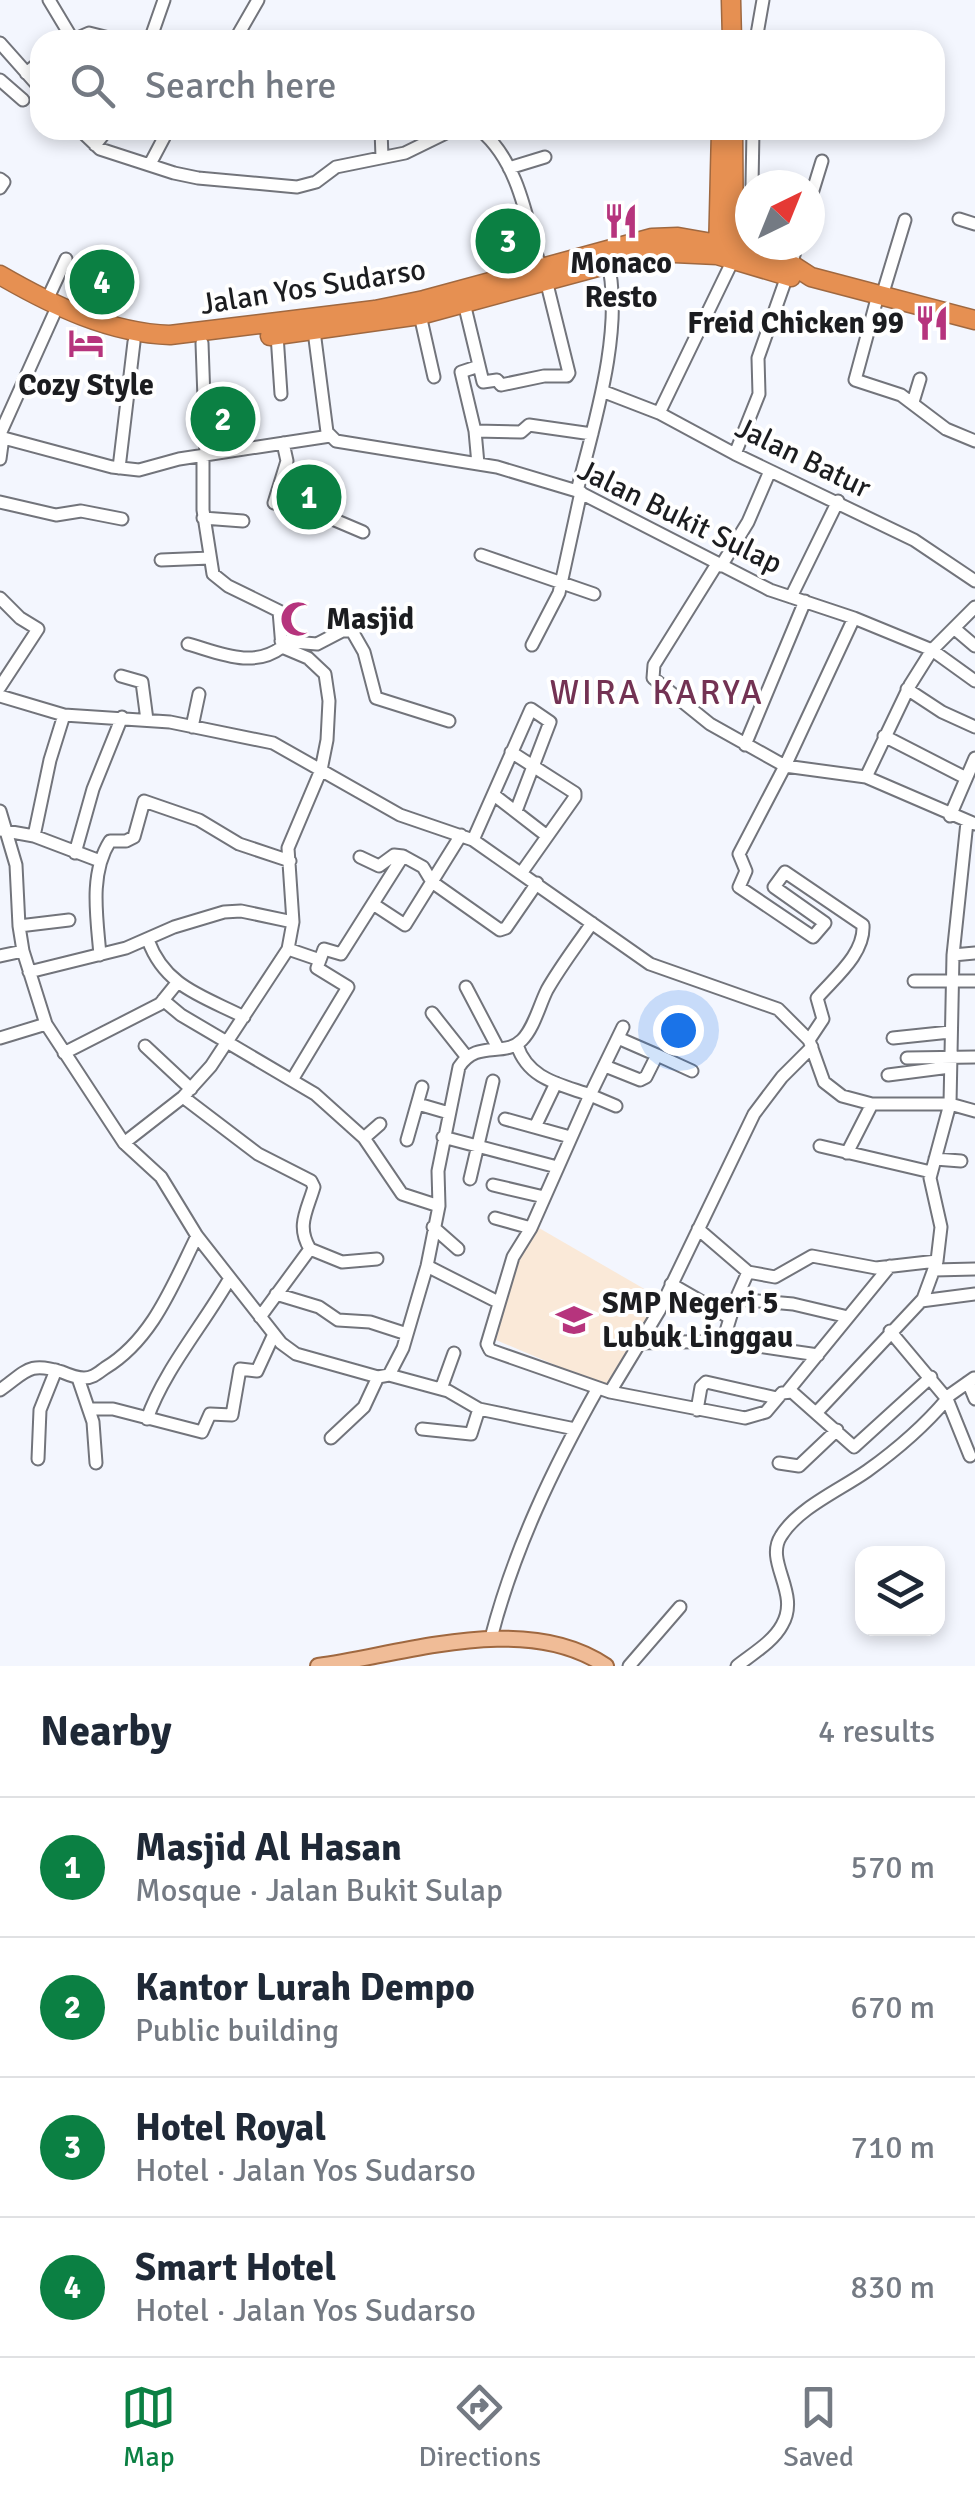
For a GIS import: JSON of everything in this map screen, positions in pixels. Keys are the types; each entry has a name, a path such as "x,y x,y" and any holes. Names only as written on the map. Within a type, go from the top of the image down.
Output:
{"highway":[{"path":"722,0 722,30"},
{"path":"731,0 732,30"},
{"path":"723,140 730,251"},
{"path":"730,251 734,140"},
{"name":"Jalan Yos Sudarso","path":"0,286 134,342 171,346 277,335 606,257 652,238 678,237 975,320"},
{"name":"Jalan Yos Sudarso","path":"103,328 170,335 420,315 543,273"},
{"name":"Jalan Yos Sudarso","path":"0,276 50,307"}],"main road":[{"path":"318,1666 492,1638 552,1644 591,1656 606,1666"}],"street":[{"path":"49,0 67,30"},
{"path":"154,30 164,0"},
{"path":"241,30 258,0"},
{"path":"758,30 763,0"},
{"path":"2,51 30,77"},
{"path":"26,72 30,69"},
{"path":"0,80 23,100"},
{"path":"90,140 95,145 198,178 297,187 316,182 336,167 405,154 432,140"},
{"path":"95,145 99,140"},
{"path":"150,164 163,140"},
{"path":"381,140 382,157"},
{"path":"464,302 483,382 498,380 501,385 568,375 524,205 504,154 490,140"},
{"path":"752,170 753,140"},
{"path":"509,168 545,157"},
{"path":"819,170 822,161"},
{"path":"0,179 4,182 0,188"},
{"path":"959,219 975,224"},
{"path":"905,220 854,378 913,402 946,430 975,440"},
{"path":"659,413 735,240"},
{"path":"532,645 562,581 602,392 612,298 606,257"},
{"path":"0,458 1,436 66,259"},
{"path":"735,454 759,394 758,358 792,260"},
{"path":"420,315 434,376"},
{"path":"1,436 119,468 150,469 165,462 330,436 313,325"},
{"path":"277,335 281,394"},
{"path":"119,468 134,342"},
{"path":"188,644 252,659 269,657 282,638 279,611 213,574 204,518 202,343"},
{"path":"478,464 462,371 479,366"},
{"path":"913,402 920,379"},
{"name":"Jalan Batur","path":"602,392 659,413 914,540 975,581"},
{"path":"204,409 236,412 240,450"},
{"path":"475,431 521,432 528,425 592,434"},
{"name":"Jalan Bukit Sulap","path":"330,436 336,441 478,464 579,492 791,598 854,618 932,650 975,681"},
{"path":"282,443 286,465 274,503 364,532"},
{"path":"770,471 748,522 651,672 653,678 710,724 785,766 866,778 971,824 953,955 950,1104 931,1186 941,1227 936,1266 921,1300 816,1412"},
{"path":"0,502 56,515 81,510 122,519"},
{"path":"791,598 838,502"},
{"path":"204,518 242,522"},
{"path":"481,555 594,594"},
{"path":"161,560 210,558"},
{"path":"0,598 20,618 38,628 0,687"},
{"path":"745,745 805,602"},
{"path":"866,778 907,689 932,650 975,606"},
{"path":"492,1638 516,1552 575,1429 639,1344 754,1114 811,1044 823,1020 817,998 854,954 863,936 862,925 854,918 784,872 774,886 824,923 815,938 738,884 746,871 739,854 741,849 785,766 854,618"},
{"path":"955,629 975,646"},
{"path":"282,638 317,644 342,631 354,632 382,699 449,720"},
{"path":"124,1143 187,1093 230,1041 288,949 292,922 290,842 321,770 328,720 325,674 282,638"},
{"path":"121,676 142,682 147,720"},
{"path":"907,689 942,712 975,727"},
{"path":"192,727 199,694"},
{"path":"0,696 64,715 147,720 268,742 400,815 467,837 660,969 778,1010 811,1044 824,1082 842,1096 872,1104 950,1104 975,1111"},
{"path":"373,904 404,925 494,794 531,709 546,716 549,726 516,811"},
{"path":"34,836 64,715"},
{"path":"75,853 93,789 122,717"},
{"path":"884,736 966,778"},
{"path":"511,752 574,794 573,801 522,872"},
{"path":"950,816 975,758"},
{"path":"494,794 548,836"},
{"path":"100,955 96,886 100,860 110,841 126,842 134,837 144,801 198,820 239,844 290,861"},
{"path":"0,812 17,875 23,952 46,1024 124,1143 162,1177 197,1236 274,1334 296,1354 441,1389 479,1409 575,1429"},
{"path":"2,830 34,836 100,860"},
{"path":"360,857 379,866 394,855 403,856 423,867 432,882 500,930 506,928 537,883"},
{"path":"292,1080 348,987 318,969 320,960 326,948 342,954 403,856"},
{"path":"0,868 17,875"},
{"path":"781,916 804,886"},
{"path":"29,972 100,955 231,910 292,922"},
{"path":"0,914 18,921 69,920"},
{"path":"331,1438 364,1408 407,1334 439,1206 438,1171 458,1067 477,1050 517,1045 526,1036 550,984 592,924"},
{"path":"148,940 158,963 177,982 244,1017"},
{"path":"288,949 320,960"},
{"path":"0,956 23,952"},
{"path":"953,955 975,953"},
{"path":"914,981 975,981"},
{"path":"64,1053 164,1000 177,982"},
{"path":"466,987 498,1048"},
{"path":"164,1000 191,1021 292,1080 347,1120 364,1138 398,1190 439,1206"},
{"path":"432,1013 466,1056"},
{"path":"0,1038 46,1024"},
{"path":"692,1071 656,1055 621,1032 531,1228 513,1257 498,1302 490,1350 604,1390 754,1418 766,1412 818,1355 890,1266"},
{"path":"894,1038 950,1032"},
{"path":"517,1045 530,1070 616,1106"},
{"path":"146,1046 187,1093 258,1154 311,1181 314,1187 301,1232 310,1248 342,1262 377,1259"},
{"path":"605,1066 640,1080 646,1077 656,1055"},
{"path":"888,1075 975,1057"},
{"path":"907,1058 950,1062"},
{"path":"470,1178 493,1081"},
{"path":"535,1127 556,1083"},
{"path":"407,1140 422,1088"},
{"path":"418,1104 450,1113"},
{"path":"847,1154 872,1104"},
{"path":"505,1119 570,1137"},
{"path":"364,1138 380,1124"},
{"path":"443,1138 557,1167"},
{"path":"820,1146 847,1154 933,1165 961,1161"},
{"path":"492,1185 544,1197"},
{"path":"495,1218 531,1228"},
{"path":"432,1226 458,1249"},
{"path":"698,1229 748,1272 782,1276 802,1259 812,1256 872,1267 975,1269"},
{"path":"0,1390 40,1366 78,1378 91,1377 134,1346 156,1316 197,1236"},
{"path":"260,1317 310,1248"},
{"path":"427,1266 498,1302"},
{"path":"723,1340 748,1272"},
{"path":"147,1419 159,1388 230,1278"},
{"path":"672,1284 730,1318"},
{"path":"276,1294 319,1307 331,1318 370,1322 407,1334"},
{"path":"921,1300 975,1294"},
{"path":"736,1299 793,1304 848,1318"},
{"path":"890,1331 947,1398 970,1456"},
{"path":"89,1409 113,1410 198,1433 204,1430 210,1414 230,1416 240,1370 257,1371 274,1334"},
{"path":"639,1344 723,1340 818,1355"},
{"path":"441,1389 454,1353"},
{"path":"38,1459 40,1410 56,1370"},
{"path":"854,1447 931,1377"},
{"path":"78,1378 93,1422 96,1463"},
{"path":"737,1666 772,1637 787,1615 788,1593 776,1555 781,1536 799,1518 871,1468 971,1380 975,1399"},
{"path":"697,1410 701,1386 706,1382 797,1394 871,1468"},
{"path":"422,1429 471,1434 479,1409"},
{"path":"780,1464 799,1466 837,1430"},
{"path":"629,1666 680,1608"}],"shaded area":[{"name":"SMP Negeri 5 Lubuk Linggau","path":"539,1228 660,1298 605,1386 496,1340 517,1262"}],"place":[{"name":"Monaco Resto","path":"621,221"},
{"name":"Hotel Royal","path":"508,241"},
{"name":"Smart Hotel","path":"102,282"},
{"name":"Freid Chicken 99","path":"932,323"},
{"name":"Cozy Style","path":"86,343"},
{"name":"Kantor Lurah Dempo","path":"223,419"},
{"name":"Masjid Al Hasan","path":"309,497"},
{"name":"Masjid","path":"298,619"},
{"name":"SMP Negeri 5 Lubuk Linggau","path":"574,1320"}],"district":[{"name":"WIRA KARYA","path":"657,692"}]}
